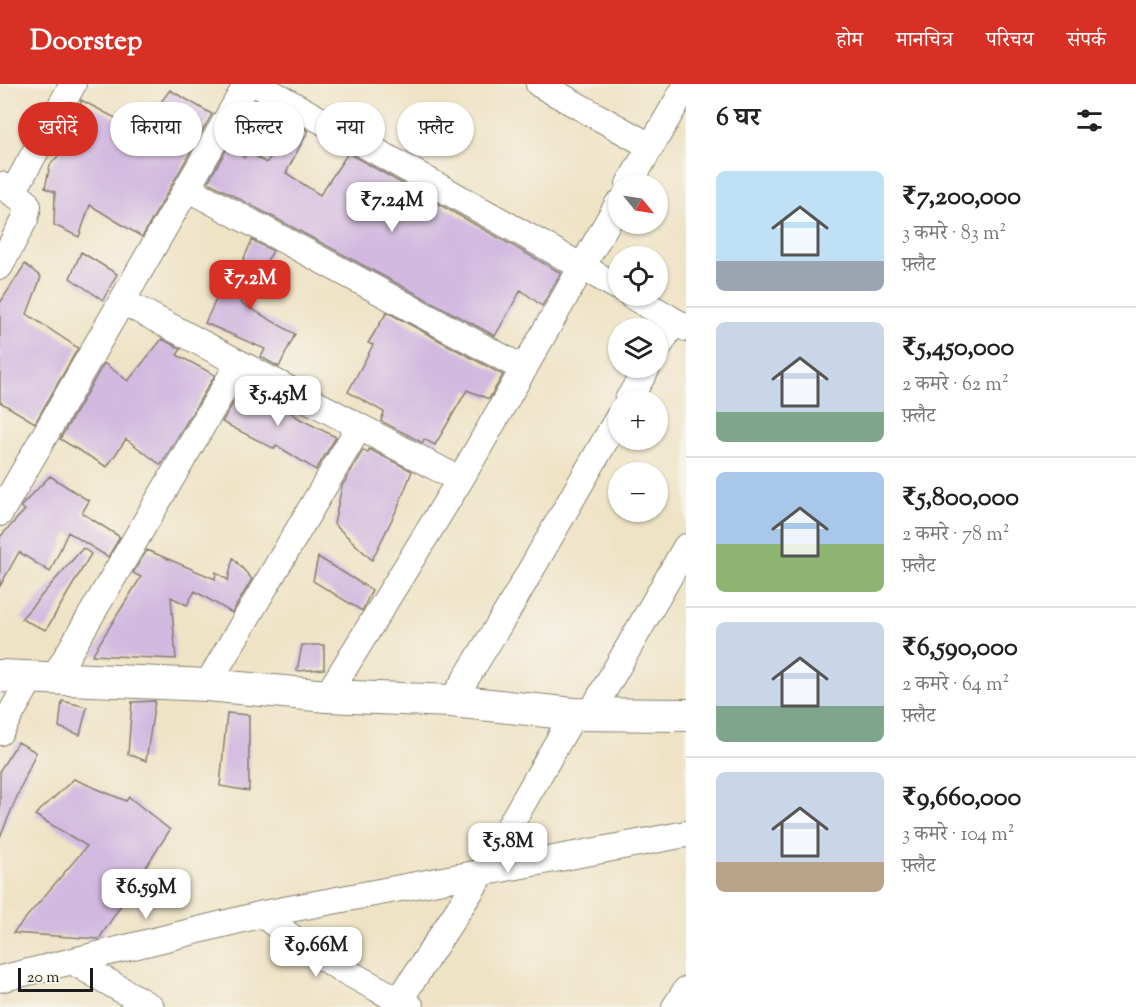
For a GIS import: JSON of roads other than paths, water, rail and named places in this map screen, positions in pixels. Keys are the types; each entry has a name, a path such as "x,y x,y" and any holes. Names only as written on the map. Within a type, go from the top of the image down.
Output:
{"street":[{"path":"0,266 28,211 25,201 6,189 73,84"},
{"path":"0,513 247,84"},
{"path":"256,84 608,281"},
{"path":"539,84 650,146"},
{"path":"635,174 686,86"},
{"path":"187,188 524,369"},
{"path":"327,696 460,480 608,223"},
{"path":"122,301 460,480"},
{"path":"649,306 680,324 668,338"},
{"path":"0,732 43,678 239,363"},
{"path":"207,686 359,427"},
{"path":"452,701 508,610 608,435"},
{"path":"263,914 277,927 314,952 402,1005 686,547"},
{"path":"0,676 207,686 327,696 452,701 582,714 686,715"},
{"path":"0,979 263,914 686,834"},
{"path":"72,961 151,1007"},
{"path":"675,1007 686,990"}]}
